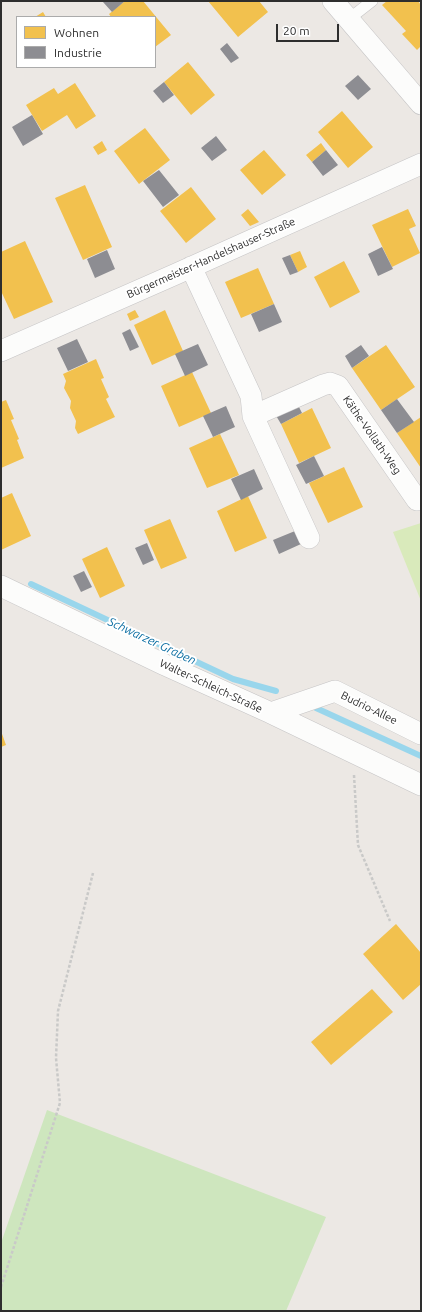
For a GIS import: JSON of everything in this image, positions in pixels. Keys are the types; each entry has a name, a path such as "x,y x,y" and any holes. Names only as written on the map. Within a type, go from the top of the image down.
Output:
{"street":[{"path":"333,1 421,104"},
{"name":"Bürgermeister-Handelshauser-Straße","path":"1,351 421,164"},
{"path":"191,267 251,396 253,416 309,538"},
{"name":"Käthe-Vollath-Weg","path":"253,416 322,385 330,384 338,386 417,500"},
{"name":"Walter-Schleich-Straße","path":"1,586 421,785"},
{"name":"Budrio-Allee","path":"271,713 335,691 421,734"}],"lane":[{"path":"349,19 372,1"}],"path":[{"path":"352,753 358,845 390,921"},
{"path":"1,1287 60,1103 56,1058 58,1011 93,873"}],"green space":[{"path":"421,523 421,601 393,532"},
{"path":"47,1110 326,1217 286,1311 1,1311 1,1243"}],"building: Wohnen":[{"path":"125,1 143,1 155,16 110,16 109,14"},
{"path":"208,1 259,1 268,12 238,37"},
{"path":"387,1 418,1 421,5 421,46 417,50 402,34 406,31 382,5"},
{"path":"43,12 45,16 37,16"},
{"path":"156,17 171,35 156,46"},
{"path":"188,62 215,95 191,115 164,82"},
{"path":"75,83 96,116 76,129 67,115 42,131 26,105 54,88 58,94"},
{"path":"342,111 373,147 348,168 318,132"},
{"path":"145,128 170,160 139,184 114,151"},
{"path":"102,141 107,150 98,155 93,147"},
{"path":"321,143 326,150 312,162 306,155"},
{"path":"264,150 286,175 262,195 240,170"},
{"path":"85,185 112,247 83,260 55,198"},
{"path":"191,187 216,219 186,243 160,211"},
{"path":"248,209 259,222 250,226 241,215"},
{"path":"408,209 416,226 409,229 420,253 392,267 372,225"},
{"path":"25,241 53,302 14,319 1,291 1,252"},
{"path":"300,251 307,267 298,272 290,255"},
{"path":"344,261 360,292 330,308 314,277"},
{"path":"258,268 274,304 241,318 225,282"},
{"path":"135,310 139,317 130,321 127,314"},
{"path":"165,310 183,351 152,365 134,325"},
{"path":"386,345 415,387 381,410 352,368"},
{"path":"96,359 104,378 101,379 109,397 106,399 115,417 78,434 75,428 76,421 70,408 71,401 64,388 66,381 63,374"},
{"path":"192,372 211,413 179,427 161,386"},
{"path":"6,400 14,419 11,420 19,439 17,440 24,458 1,468 1,402"},
{"path":"312,408 331,448 299,463 281,424"},
{"path":"421,417 421,468 397,433"},
{"path":"220,434 239,475 207,488 189,448"},
{"path":"344,467 363,507 328,523 309,483"},
{"path":"12,493 31,536 1,550 1,498"},
{"path":"248,496 267,538 235,552 217,511"},
{"path":"170,519 187,558 161,569 144,530"},
{"path":"107,547 125,586 100,598 82,559"},
{"path":"1,731 6,745 1,747"},
{"path":"396,924 421,953 421,984 403,1000 363,954"},
{"path":"372,989 393,1012 331,1065 311,1042"}],"building: Industrie":[{"path":"125,1 112,12 103,2"},
{"path":"227,43 239,58 231,63 220,49"},
{"path":"358,75 371,89 358,100 345,86"},
{"path":"164,82 174,95 163,103 153,91"},
{"path":"32,115 43,134 23,146 12,127"},
{"path":"216,136 227,150 212,161 201,148"},
{"path":"326,150 338,165 323,176 312,162"},
{"path":"159,170 179,195 163,207 143,181"},
{"path":"382,247 393,269 378,276 368,254"},
{"path":"107,250 115,269 95,278 87,259"},
{"path":"290,255 298,272 290,275 282,258"},
{"path":"274,304 282,322 259,332 251,314"},
{"path":"130,329 139,347 130,351 122,333"},
{"path":"77,339 88,362 68,371 57,348"},
{"path":"198,344 208,365 185,376 175,354"},
{"path":"361,345 369,356 352,368 345,356"},
{"path":"397,399 414,422 397,433 381,410"},
{"path":"297,403 302,413 281,424 275,414"},
{"path":"226,406 235,427 213,437 203,416"},
{"path":"314,456 324,476 306,484 296,465"},
{"path":"254,469 263,489 241,500 231,479"},
{"path":"295,531 301,544 279,554 273,540"},
{"path":"147,543 154,560 143,565 135,548"},
{"path":"84,571 92,587 81,592 73,576"}],"waterway":[{"name":"Schwarzer Graben","path":"31,584 233,679 276,691"},
{"name":"Schwarzer Graben","path":"316,708 421,756"}]}
